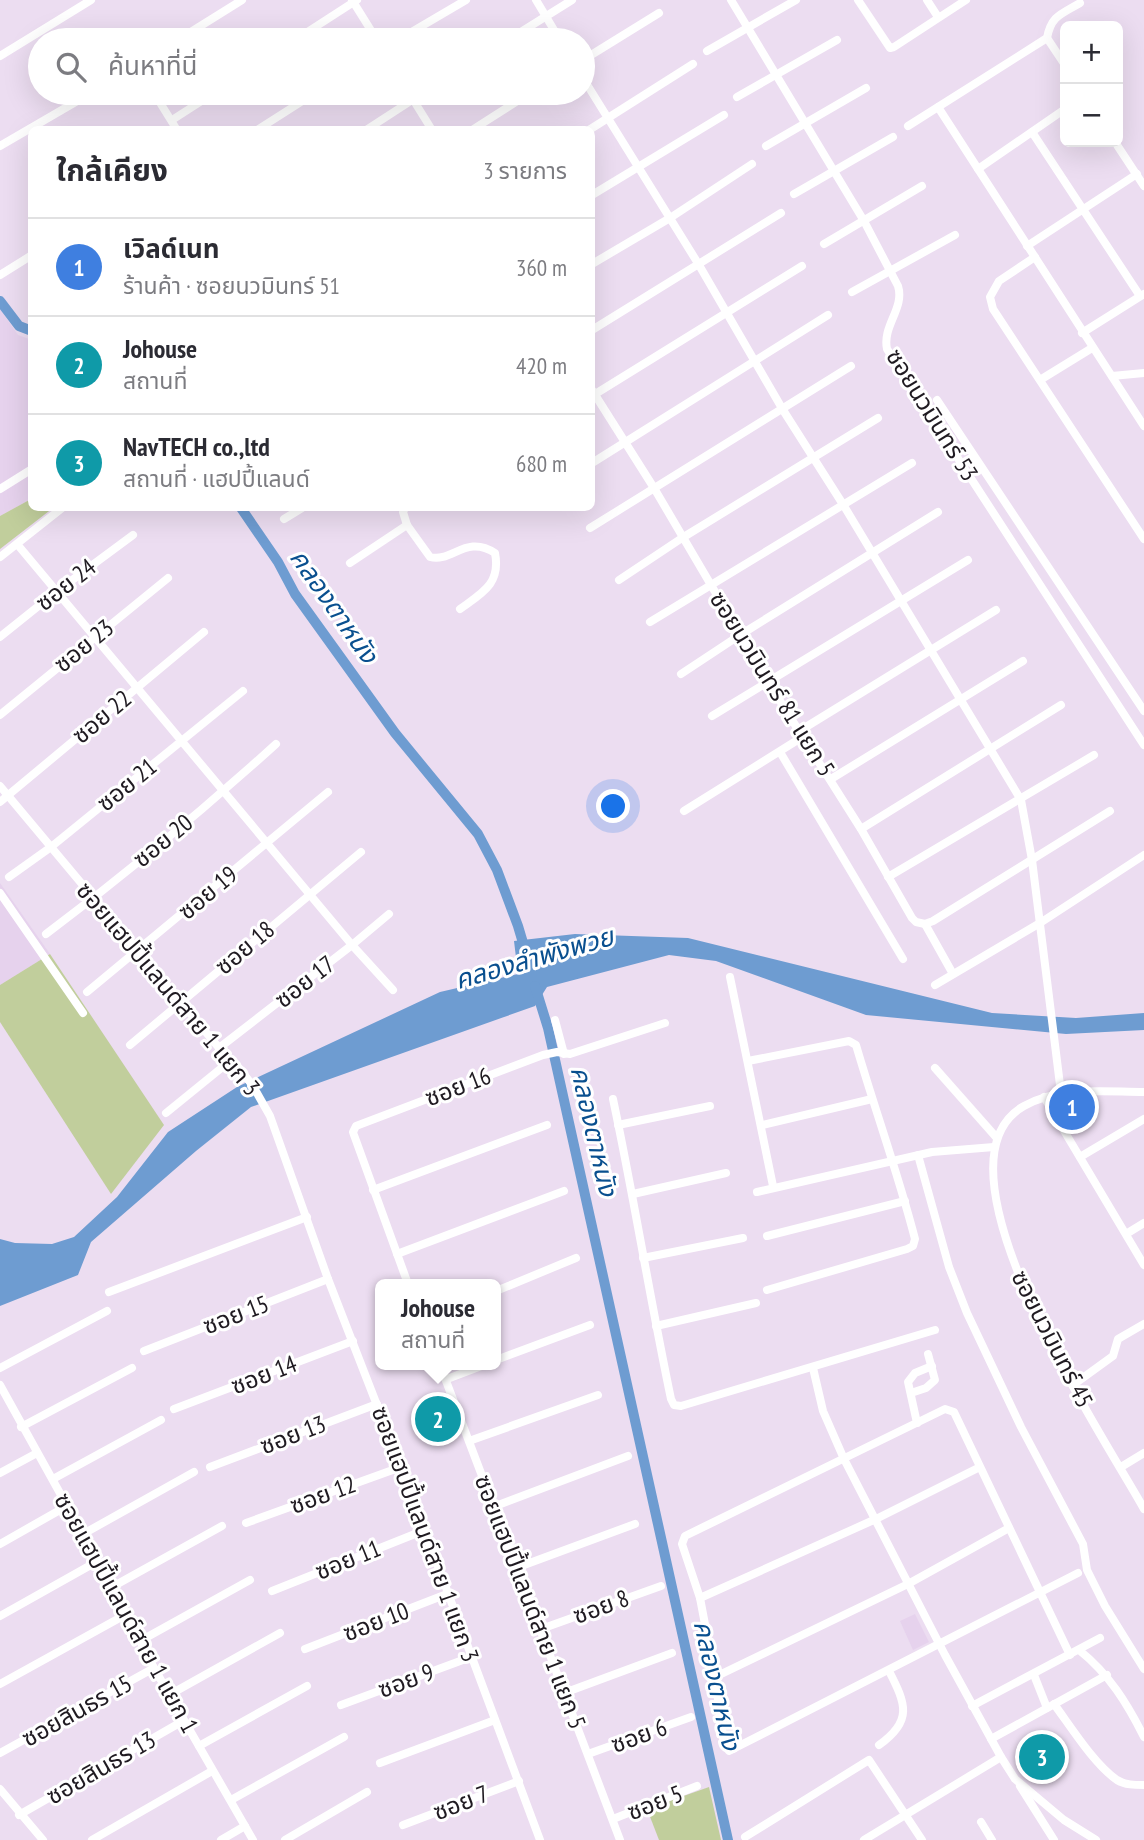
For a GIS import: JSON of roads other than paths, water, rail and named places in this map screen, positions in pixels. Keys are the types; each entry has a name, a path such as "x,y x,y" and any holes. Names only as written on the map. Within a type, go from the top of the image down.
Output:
{"street":[{"path":"45,28 91,0"},
{"path":"197,28 242,0"},
{"path":"418,28 466,0"},
{"path":"536,0 553,28"},
{"path":"528,28 572,0"},
{"name":"ซอยนวมินทร์ 53","path":"731,0 864,221 891,271 900,293 886,330 887,349 1144,745"},
{"path":"707,51 796,0"},
{"path":"858,0 890,48 966,0"},
{"path":"928,0 938,17"},
{"path":"313,28 354,1 370,28"},
{"path":"908,126 1047,38 1054,19 1080,3"},
{"path":"595,53 659,13"},
{"path":"0,55 28,38"},
{"path":"1047,38 1060,58"},
{"path":"737,97 837,40"},
{"path":"595,126 693,64"},
{"path":"766,146 866,88"},
{"path":"595,99 699,265 753,361 844,506 1021,800 1032,860 1061,1093"},
{"path":"34,126 70,105"},
{"path":"162,105 175,126"},
{"path":"172,120 195,105"},
{"path":"263,126 296,105"},
{"path":"371,126 399,105"},
{"path":"417,105 430,126"},
{"path":"478,126 511,105"},
{"path":"937,107 1144,426"},
{"path":"978,169 1060,112"},
{"path":"595,193 724,115"},
{"path":"0,146 28,130"},
{"path":"1032,132 1142,295 1083,333"},
{"path":"794,194 893,137"},
{"path":"1118,147 1144,186"},
{"path":"595,262 670,218 752,164"},
{"path":"1027,246 1137,174"},
{"path":"824,244 922,186"},
{"path":"595,328 781,213"},
{"path":"852,292 955,235"},
{"path":"1035,257 999,281 990,297 993,309 1144,539"},
{"path":"0,275 28,258"},
{"path":"595,391 802,266"},
{"path":"595,461 828,315"},
{"path":"1040,380 1091,348"},
{"path":"590,528 851,366"},
{"path":"1112,376 1144,373"},
{"name":"ซอยนวมินทร์ 81 แยก 5","path":"595,398 654,488 912,918 925,924 953,974"},
{"path":"937,400 1144,711"},
{"path":"619,580 682,538 878,418"},
{"path":"650,622 912,463"},
{"path":"0,489 28,472"},
{"path":"0,557 58,511"},
{"path":"284,519 297,511"},
{"path":"404,511 408,525 432,558 467,546 482,547 495,553 497,571 493,582 460,609"},
{"path":"681,674 938,512"},
{"path":"350,564 408,525"},
{"name":"ซอย 24","path":"0,637 133,535"},
{"path":"17,544 352,946 393,990"},
{"path":"712,716 968,560"},
{"name":"ซอย 23","path":"0,715 167,578"},
{"path":"684,811 780,752 802,733 996,610"},
{"name":"ซอย 22","path":"0,802 204,632"},
{"path":"831,779 1023,661"},
{"name":"ซอย 21","path":"9,877 51,848 243,691"},
{"path":"861,829 1061,705"},
{"name":"ซอย 20","path":"46,934 93,899 276,744"},
{"path":"780,752 903,959"},
{"path":"888,877 1094,755"},
{"name":"ซอยแฮปปี้แลนด์สาย 1 แยก 3","path":"0,786 179,1003 239,1068 270,1116 328,1279 540,1840"},
{"name":"ซอย 19","path":"87,992 328,792"},
{"path":"925,924 1110,811"},
{"name":"ซอย 18","path":"130,1045 361,852"},
{"path":"934,985 1040,923 1144,855"},
{"path":"0,893 83,1013"},
{"name":"ซอย 17","path":"219,1048 352,946 389,914"},
{"path":"730,977 773,1186"},
{"path":"555,1020 561,1053"},
{"name":"ซอย 16","path":"373,1190 354,1135 354,1129 359,1125 543,1055 570,1054 664,1024"},
{"path":"748,1060 852,1041 856,1045 894,1162 915,1239 911,1248 767,1290"},
{"path":"166,1113 230,1061"},
{"path":"935,1068 995,1142"},
{"path":"757,1192 773,1186 918,1155 995,1142 1009,1120 1022,1107 1044,1097 1061,1093 1144,1092"},
{"path":"1044,1097 1144,1265"},
{"path":"613,1099 656,1326 674,1405 681,1406 935,1330"},
{"path":"762,1125 872,1099"},
{"path":"618,1125 709,1106"},
{"path":"1080,1157 1144,1119"},
{"path":"406,1279 373,1190 547,1125"},
{"name":"ซอยนวมินทร์ 45","path":"995,1142 992,1176 996,1205 1017,1276 1073,1385 1144,1509"},
{"path":"918,1155 948,1267 967,1313 1021,1427 1083,1544 1087,1570 1105,1606 1144,1669"},
{"path":"633,1194 726,1173"},
{"path":"397,1254 564,1191"},
{"path":"767,1236 905,1201"},
{"path":"109,1292 307,1217"},
{"path":"1126,1234 1144,1223"},
{"path":"643,1258 743,1238"},
{"path":"501,1289 576,1258"},
{"name":"ซอย 15","path":"144,1351 328,1279"},
{"path":"656,1326 756,1303"},
{"path":"0,1368 107,1311"},
{"path":"1073,1385 1113,1356 1118,1339 1144,1324"},
{"path":"501,1358 590,1325"},
{"name":"ซอย 14","path":"174,1409 353,1342"},
{"path":"911,1393 932,1385 935,1380 928,1353"},
{"path":"917,1423 908,1382 910,1377 932,1366"},
{"path":"21,1427 132,1368"},
{"path":"813,1368 823,1411 844,1459 972,1706 1051,1839"},
{"name":"ซอยแฮปปี้แลนด์สาย 1 แยก 5","path":"442,1370 620,1840"},
{"path":"447,1379 471,1370"},
{"name":"ซอยแฮปปี้แลนด์สาย 1 แยก 1","path":"0,1385 4,1402 53,1479 183,1721 253,1840"},
{"path":"469,1441 598,1395"},
{"name":"ซอย 13","path":"210,1467 377,1404"},
{"path":"1070,1655 1040,1592 1009,1528 954,1412 945,1409 685,1536 682,1544 701,1598 724,1744 729,1751 940,1645 1040,1592 1078,1573"},
{"path":"53,1479 161,1420"},
{"path":"0,1473 37,1453"},
{"path":"1121,1467 1144,1453"},
{"path":"493,1507 628,1456"},
{"name":"ซอย 12","path":"246,1523 401,1467"},
{"path":"701,1598 876,1519 980,1467"},
{"path":"83,1534 194,1472"},
{"path":"0,1544 67,1506"},
{"path":"516,1568 635,1524"},
{"path":"112,1587 222,1526"},
{"path":"715,1677 908,1584 1009,1528"},
{"name":"ซอย 11","path":"272,1591 425,1530"},
{"path":"0,1616 98,1561"},
{"path":"140,1641 250,1580"},
{"name":"ซอย 8","path":"541,1629 661,1586"},
{"name":"ซอย 10","path":"305,1649 447,1594"},
{"path":"0,1684 125,1615"},
{"path":"169,1695 280,1633"},
{"path":"972,1706 1100,1638"},
{"path":"1079,1650 1107,1675 1144,1737"},
{"path":"564,1693 672,1653"},
{"name":"ซอย 9","path":"341,1705 471,1657"},
{"name":"ซอยสินธร 15","path":"0,1753 154,1668"},
{"path":"879,1745 893,1735 904,1713 903,1701 889,1671"},
{"path":"1034,1675 1050,1706 1089,1752 1117,1780 1130,1785 1144,1785"},
{"path":"991,1738 1107,1675"},
{"path":"199,1746 307,1686"},
{"name":"ซอย 6","path":"588,1754 691,1717"},
{"path":"380,1763 495,1720"},
{"name":"ซอยสินธร 13","path":"19,1815 183,1721"},
{"path":"231,1800 344,1737"},
{"path":"864,1840 1000,1757"},
{"path":"745,1837 869,1760 922,1840"},
{"path":"92,1840 212,1771"},
{"path":"1015,1779 1064,1819 1096,1840"},
{"name":"ซอย 7","path":"403,1825 519,1781"},
{"name":"ซอย 5","path":"612,1819 697,1786"},
{"path":"0,1789 19,1815 43,1840"},
{"path":"285,1840 367,1792"},
{"path":"981,1822 992,1840"},
{"path":"221,1840 245,1826"}],"water":[{"name":"คลองลำพังพวย","path":"575,934 688,938 992,1013 1076,1018 1144,1013 1144,1030 1066,1034 866,1015 716,961 669,955 547,987 535,1006 251,1107 91,1242 78,1275 0,1306 0,1239 15,1243 52,1244 74,1237 117,1197 168,1132 237,1087 440,992 518,974 514,941"}],"waterway":[{"name":"คลองตาหนัง","path":"0,301 19,326 28,329"},
{"name":"คลองตาหนัง","path":"243,511 278,562 295,594 395,733 478,834 497,870 526,953"},
{"name":"คลองตาหนัง","path":"535,986 548,1028 728,1840"}],"place":[{"name":"เวิลด์เนท","path":"1072,1107"},
{"name":"Johouse","path":"438,1419"},
{"name":"NavTECH co.,ltd","path":"1042,1757"}]}
